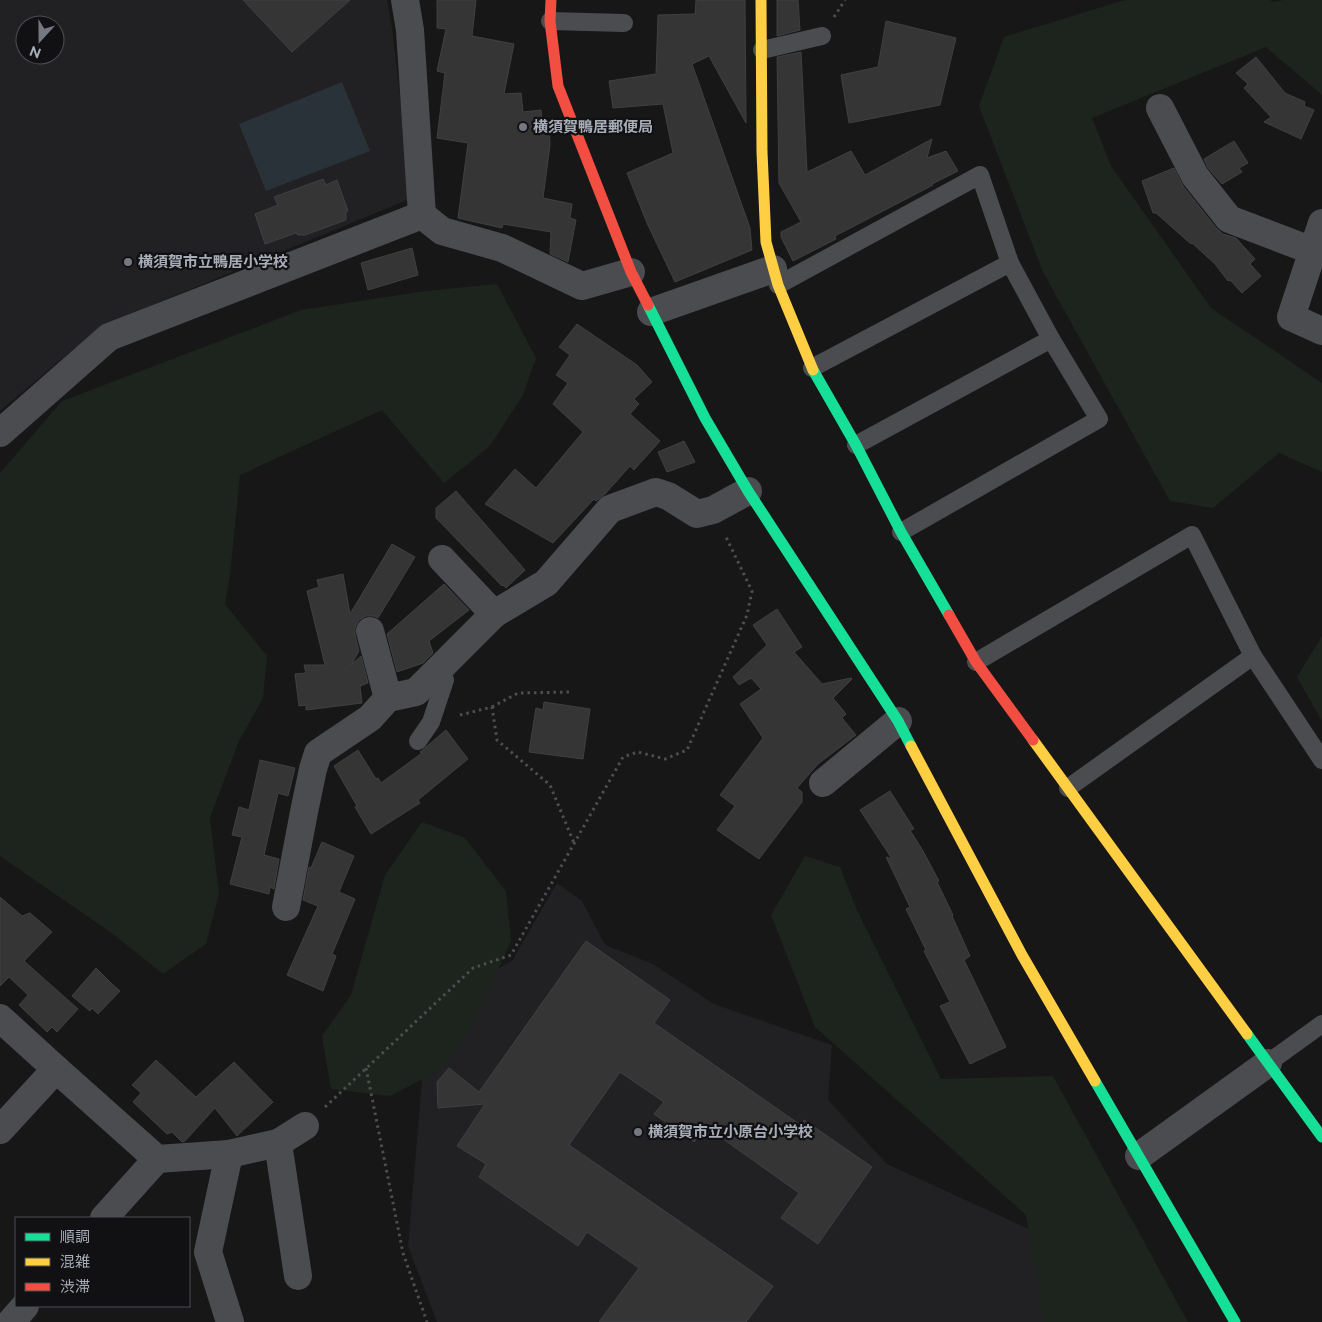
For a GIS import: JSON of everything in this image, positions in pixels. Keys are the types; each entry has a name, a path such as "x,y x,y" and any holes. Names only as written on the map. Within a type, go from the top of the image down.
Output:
{"street":[{"path":"405,0 410,30 422,215 442,231 502,248 582,286 631,272"},
{"path":"551,0 550,21 558,86 631,272 674,360 705,418 748,491 898,721 1022,955 1235,1322"},
{"path":"761,0 762,152 766,242 775,277 812,368 856,445 901,532 976,662 1322,1137"},
{"path":"1160,108 1195,176 1229,219 1313,251"},
{"path":"0,433 109,337 422,215"},
{"path":"1322,223 1291,317 1322,331"},
{"path":"651,312 775,277"},
{"path":"286,908 304,812 318,753 370,718 388,698 416,692 494,614 546,583 610,509 656,492 668,496 697,514 713,510 748,491"},
{"path":"442,559 494,614"},
{"path":"370,631 388,698"},
{"path":"823,783 898,721"},
{"path":"0,1018 157,1159"},
{"path":"1139,1156 1268,1063"},
{"path":"0,1130 56,1069"},
{"path":"105,1217 157,1159 229,1154 278,1143 305,1126"},
{"path":"278,1143 298,1276"},
{"path":"229,1154 208,1252 230,1322"},
{"path":"10,1322 24,1307"}],"lane":[{"path":"550,21 624,23"},
{"path":"762,50 822,36"},
{"path":"775,277 980,175 1010,263 1051,339 1099,419 901,532"},
{"path":"812,368 1010,263"},
{"path":"856,445 1051,339"},
{"path":"976,662 1192,535 1253,656 1322,760"},
{"path":"1068,788 1253,656"},
{"path":"418,742 431,722 445,680 438,670"},
{"path":"1268,1063 1322,1024"}],"path":[{"path":"305,1126 473,968 511,955 623,757 638,752 665,759 687,750 747,615 752,591 713,510"},
{"path":"431,722 492,707 518,693 569,692"},
{"path":"492,707 497,740 550,786 574,843"},
{"path":"366,1068 403,1253 427,1322"}],"shaded area":[{"name":"横須賀市立鴨居小学校","path":"0,0 387,0 412,198 101,326 0,411"},
{"path":"1125,0 1270,0 1273,2 1284,0 1322,0 1322,95 1266,47 1092,118 1111,166 1211,308 1322,383 1322,472 1279,453 1213,508 1170,501 1043,272 979,106 1004,37"},
{"path":"342,82 370,151 266,191 239,124"},
{"path":"497,284 536,358 523,395 490,446 444,483 382,410 240,475 230,575 225,604 267,656 263,698 239,741 210,818 219,894 206,944 163,974 113,934 0,856 0,473 62,401 301,310 426,291"},
{"path":"1322,636 1322,721 1297,677"},
{"path":"422,822 465,838 506,891 511,941 473,1024 444,1068 390,1096 331,1089 322,1036 351,995 385,875"},
{"path":"805,856 840,867 856,908 941,1079 1053,1076 1188,1322 1044,1322 1026,1215 815,1027 771,915"},
{"name":"横須賀市立小原台小学校","path":"557,883 582,901 604,943 610,947 653,964 714,1004 832,1045 828,1100 887,1164 1031,1230 1045,1322 437,1322 408,1246 422,1080 490,973 512,961"}],"building":[{"path":"243,0 350,0 292,52"},
{"path":"437,0 476,0 472,36 514,44 504,94 521,93 523,112 541,110 543,128 549,126 550,145 543,198 572,204 570,218 576,220 568,262 550,254 551,232 503,224 502,228 458,218 468,143 437,138 445,73 437,71 446,29 437,28"},
{"path":"696,0 745,0 746,123 709,56 692,64 750,228 752,250 675,282 647,223 627,173 673,153 663,104 613,108 609,81 656,74 658,15 695,14"},
{"path":"777,0 798,0 800,30 777,36"},
{"path":"886,21 956,38 940,105 849,123 841,75 878,67"},
{"path":"801,52 807,172 851,151 865,175 932,139 927,158 946,151 958,171 835,236 836,239 793,261 781,237 781,232 801,222 779,183 777,57"},
{"path":"1256,57 1285,93 1305,102 1304,106 1314,110 1301,139 1264,122 1271,117 1244,88 1248,84 1236,73"},
{"path":"1234,141 1248,163 1239,168 1242,172 1222,184 1208,168 1204,159"},
{"path":"1174,168 1183,186 1217,229 1223,234 1236,238 1255,259 1250,264 1261,276 1242,293 1192,243 1156,213 1153,213 1142,181"},
{"path":"323,179 326,185 337,180 348,211 346,211 346,220 305,235 298,235 296,233 265,244 255,214 278,205 274,197"},
{"path":"412,248 418,275 368,290 361,263"},
{"path":"577,324 637,365 652,382 634,399 639,404 630,414 660,441 634,470 630,466 605,494 596,501 594,499 553,543 485,504 515,469 536,488 583,432 553,404 568,383 556,375 570,355 559,347"},
{"path":"684,441 695,462 667,472 658,452"},
{"path":"456,491 525,570 506,588 436,518 436,508"},
{"path":"392,544 415,557 378,618 366,616 359,620 355,627 359,651 351,665 361,656 368,683 360,686 362,703 306,710 306,705 299,706 295,674 306,673 304,665 325,665 307,591 319,587 317,580 343,574 350,614"},
{"path":"444,584 469,610 429,641 433,653 423,663 397,672 387,634"},
{"path":"777,609 802,647 794,652 822,684 852,679 833,698 846,714 842,718 856,735 818,764 797,788 802,792 802,802 759,859 717,830 735,806 720,795 763,738 740,704 761,689 751,678 739,685 733,677 767,645 753,625"},
{"path":"544,702 590,709 583,759 529,752 536,708 543,710"},
{"path":"446,730 468,759 418,800 420,803 371,834 334,766 358,750 376,779 378,778 381,783 422,753 420,752"},
{"path":"260,760 295,768 288,796 278,793 264,855 279,859 274,889 270,887 269,894 230,884 242,837 232,835 239,807 249,810"},
{"path":"890,791 914,829 910,830 939,881 937,882 970,956 964,960 1006,1047 970,1064 940,1006 950,1002 924,951 926,950 906,909 910,907 886,857 892,859 860,810"},
{"path":"322,842 354,856 339,892 355,899 332,954 336,956 323,991 287,975 318,906 303,900 309,867 311,868"},
{"path":"0,897 22,916 30,913 52,932 24,961 78,1009 57,1032 52,1027 47,1032 19,1005 28,995 9,977 0,986"},
{"path":"586,941 670,1000 654,1023 802,1126 804,1120 872,1167 818,1244 781,1218 799,1193 705,1126 694,1142 654,1114 664,1102 620,1072 569,1145 773,1286 746,1322 599,1322 639,1268 587,1232 578,1246 479,1177 486,1164 457,1146 485,1104 438,1108 437,1082 449,1068 479,1092"},
{"path":"96,968 120,991 98,1014 92,1008 90,1011 72,996"},
{"path":"156,1060 196,1097 234,1062 273,1102 237,1136 215,1108 182,1142 172,1132 167,1134 133,1102 141,1093 132,1085"}],"traffic: fast":[{"path":"648,305 705,418 748,491 898,721 911,746"},
{"path":"813,370 856,445 901,532 949,615"},
{"path":"1247,1034 1322,1137"},
{"path":"1095,1081 1235,1322"}],"traffic: slow":[{"path":"761,0 762,152 766,242 778,285 813,370"},
{"path":"1033,740 1247,1034"},
{"path":"911,746 1022,955 1095,1081"}],"traffic: jam":[{"path":"551,0 550,21 558,86 631,272 648,305"},
{"path":"949,615 976,662 1033,740"}],"place":[{"name":"横須賀鴨居郵便局","path":"523,127"},
{"name":"横須賀市立鴨居小学校","path":"128,262"},
{"name":"横須賀市立小原台小学校","path":"638,1132"}]}
